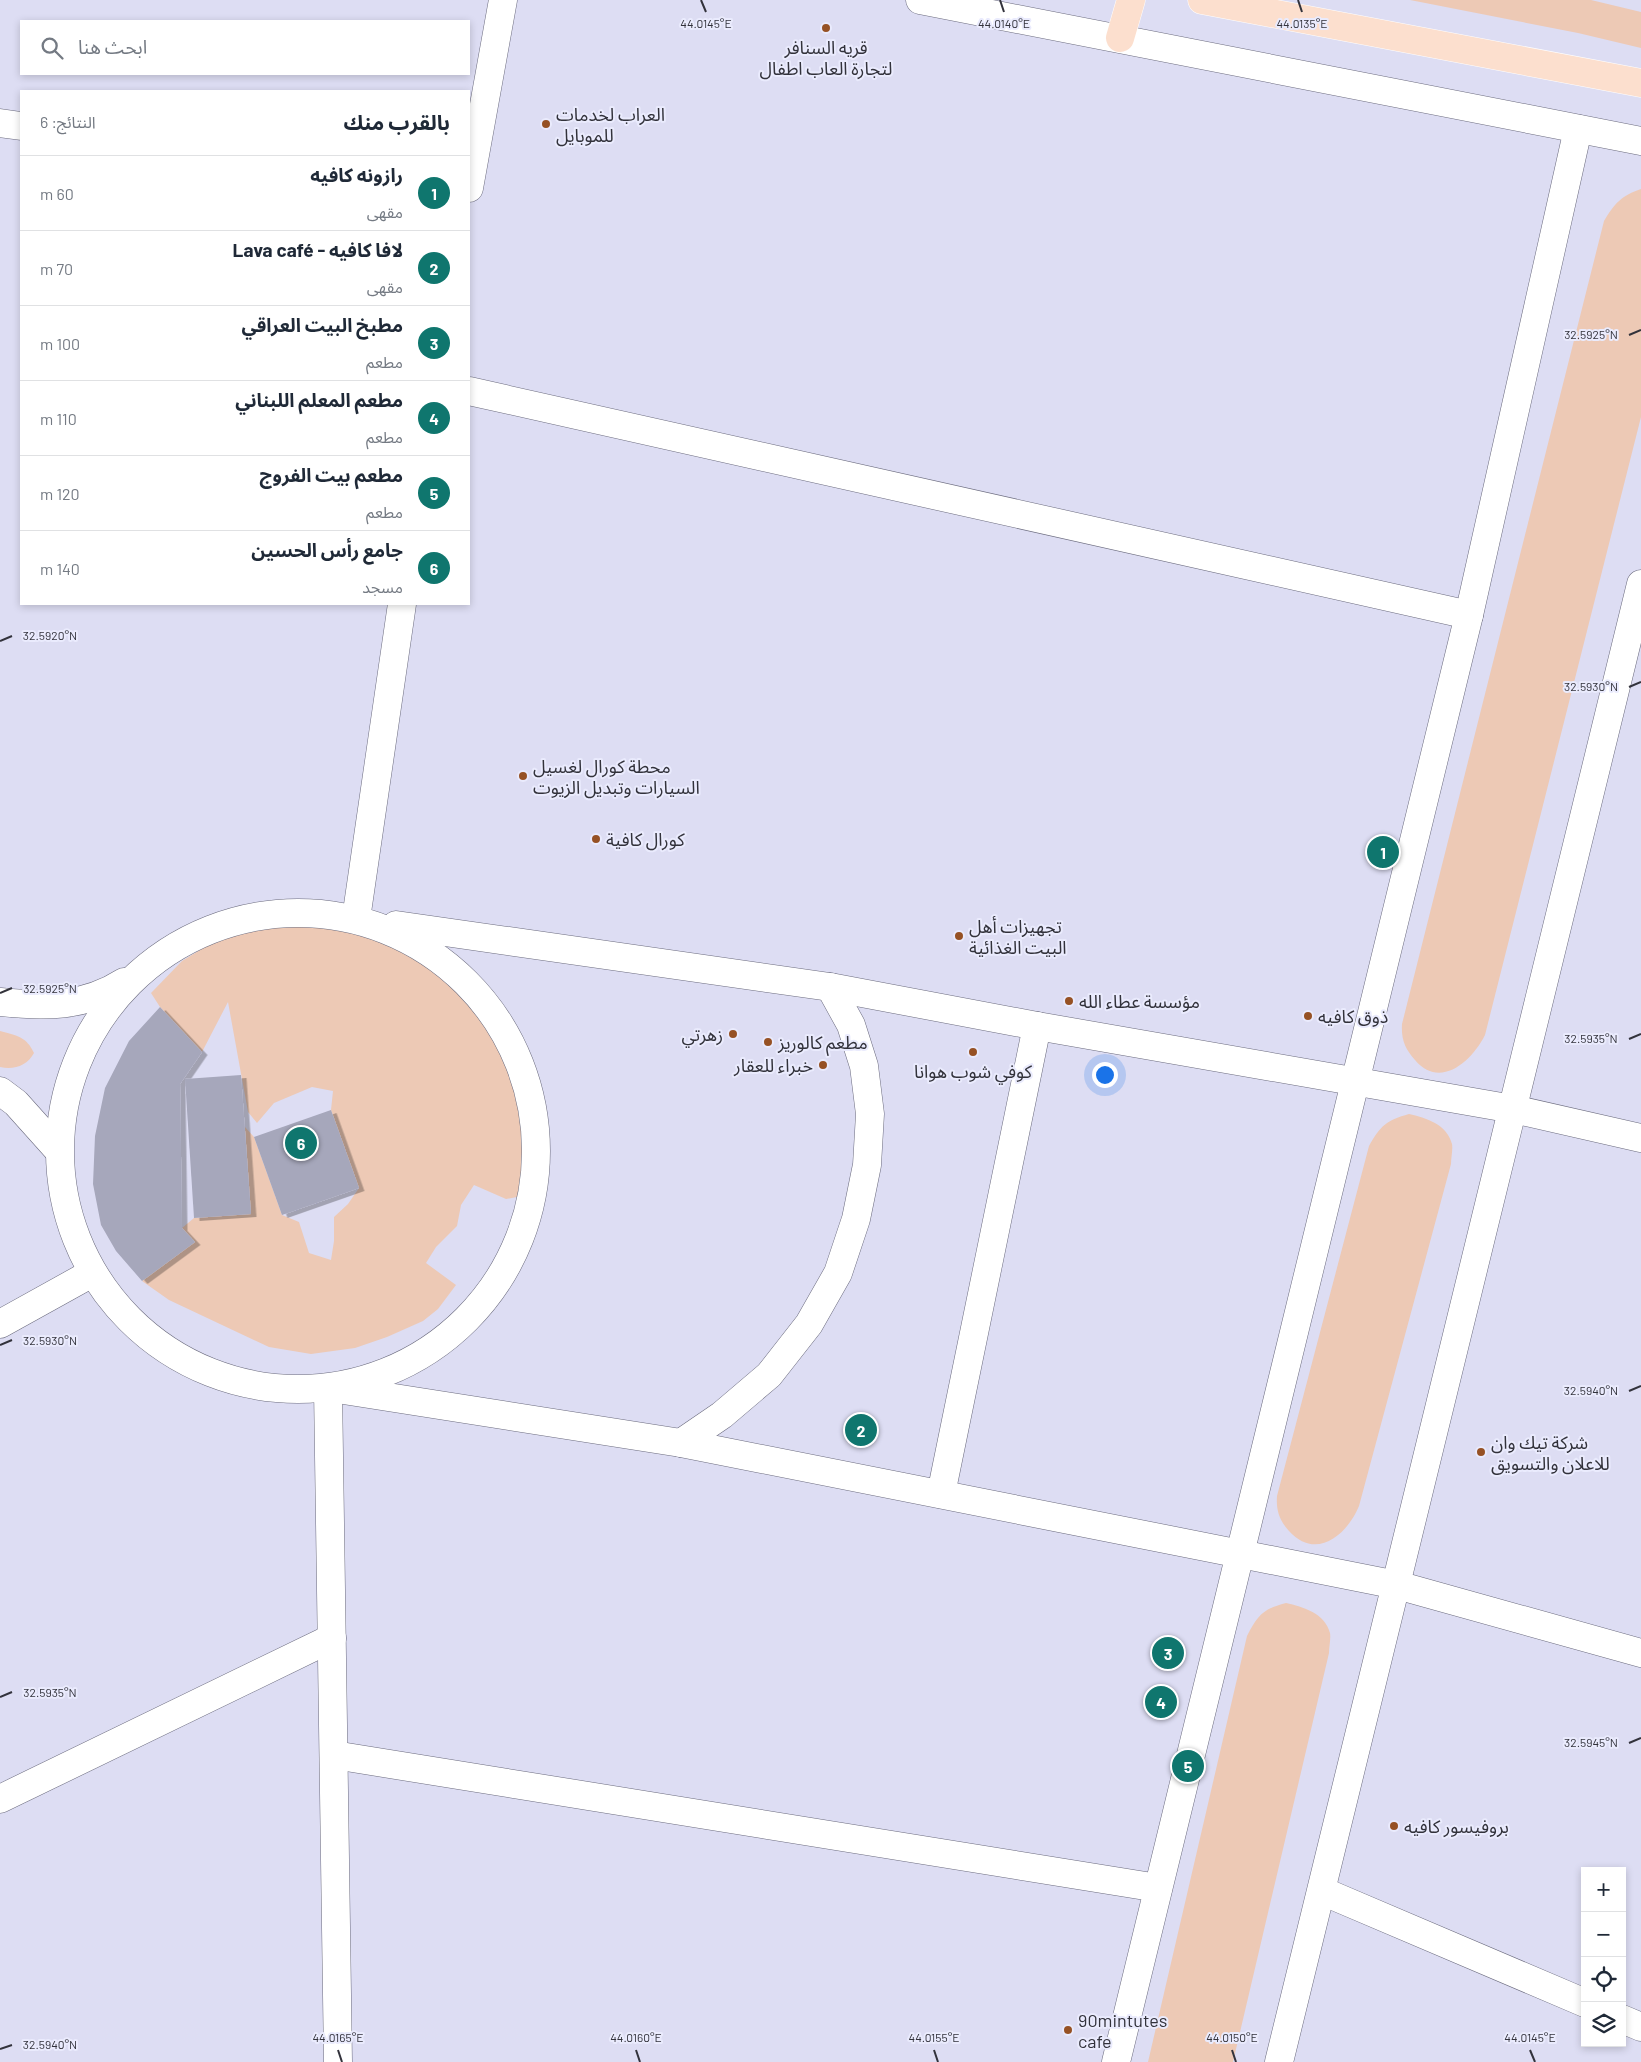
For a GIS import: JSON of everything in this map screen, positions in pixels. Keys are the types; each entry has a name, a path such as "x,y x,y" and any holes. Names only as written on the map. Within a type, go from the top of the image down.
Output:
{"main road":[{"path":"1120,38 1131,0"},
{"path":"1202,0 1641,83"}],"street":[{"path":"470,178 503,0"},
{"path":"920,0 1641,141"},
{"path":"0,123 20,126"},
{"path":"1116,2062 1469,615 1578,129"},
{"path":"470,390 1469,615"},
{"path":"1279,2062 1513,1109 1634,644 1641,584"},
{"path":"356,919 402,605"},
{"path":"0,1002 32,1005 68,1004 110,992 188,940 242,919 299,912 830,987 1037,1026 1513,1109 1641,1138"},
{"path":"328,1388 392,1370 450,1336 494,1288 525,1229 538,1164 532,1098 509,1036 470,984 418,944 356,919"},
{"path":"140,972 106,1009 80,1053 64,1101 59,1152 67,1214 92,1273 136,1327 193,1366 259,1387 328,1388 681,1443 1240,1553 1397,1585 1641,1653"},
{"path":"681,1443 722,1415 769,1375 809,1324 838,1272 856,1219 867,1164 870,1114 864,1066 857,1041 851,1025 830,987"},
{"path":"941,1494 1037,1026"},
{"path":"0,1091 16,1103 59,1152"},
{"path":"0,1324 92,1273"},
{"path":"328,1388 338,2062"},
{"path":"0,1799 332,1638"},
{"path":"334,1754 1158,1888"},
{"path":"1322,1891 1583,2002"},
{"path":"1626,2021 1641,2027"}],"shaded area":[{"path":"1410,0 1591,0 1641,12 1641,48 1578,33"},
{"path":"1641,189 1641,417 1485,1035 1464,1062 1445,1072 1435,1072 1425,1069 1409,1052 1404,1044 1402,1024 1604,221 1619,201"},
{"path":"312,920 415,951 451,977 471,995 495,1033 514,1077 526,1137 526,1177 517,1197 506,1199 474,1185 461,1205 457,1226 436,1247 426,1263 456,1285 438,1309 423,1321 387,1337 355,1348 311,1354 269,1347 169,1300 142,1281 195,1242 182,1228 194,1218 251,1214 245,1127 254,1137 282,1215 299,1222 309,1253 331,1260 334,1241 334,1217 348,1204 359,1188 331,1110 333,1091 312,1087 274,1103 257,1123 248,1112 228,1002 202,1052 160,1007 151,993 182,961 226,934 281,922"},
{"path":"0,1031 16,1036 28,1043 34,1053 28,1061 20,1066 0,1067"},
{"path":"1409,1114 1429,1120 1446,1131 1452,1144 1451,1164 1359,1506 1354,1517 1339,1535 1330,1541 1310,1544 1299,1540 1283,1523 1277,1506 1277,1496 1369,1146 1377,1133 1390,1121"},
{"path":"1286,1603 1306,1609 1323,1620 1330,1633 1329,1653 1233,2062 1148,2062 1247,1636 1254,1623 1262,1614"}],"building":[{"path":"160,1007 202,1052 180,1084 182,1228 195,1242 142,1281 116,1251 101,1225 93,1184 95,1136 105,1088 129,1041"},
{"path":"241,1075 251,1214 194,1218 185,1079"},
{"path":"331,1110 359,1188 282,1215 254,1137"}],"place":[{"name":"قريه السنافر لتجارة العاب اطفال","path":"826,28"},
{"name":"العراب لخدمات للموبايل","path":"546,124"},
{"name":"محطة كورال لغسيل السيارات وتبديل الزيوت","path":"523,776"},
{"name":"كورال كافية","path":"596,839"},
{"name":"رازونه كافيه","path":"1383,852"},
{"name":"تجهيزات أهل البيت الغذائية","path":"959,936"},
{"name":"مؤسسة عطاء الله","path":"1069,1001"},
{"name":"ذوق كافيه","path":"1308,1016"},
{"name":"زهرتي","path":"733,1034"},
{"name":"مطعم كالوريز","path":"768,1042"},
{"name":"كوفي شوب هوانا","path":"973,1052"},
{"name":"خبراء للعقار","path":"823,1065"},
{"name":"جامع رأس الحسين","path":"301,1143"},
{"name":"لافا كافيه - Lava café","path":"861,1430"},
{"name":"شركة تيك وان للاعلان والتسويق","path":"1481,1452"},
{"name":"مطبخ البيت العراقي","path":"1168,1653"},
{"name":"مطعم المعلم اللبناني","path":"1161,1702"},
{"name":"مطعم بيت الفروج","path":"1188,1766"},
{"name":"بروفيسور كافيه","path":"1394,1826"},
{"name":"90mintutes cafe","path":"1068,2030"}]}
